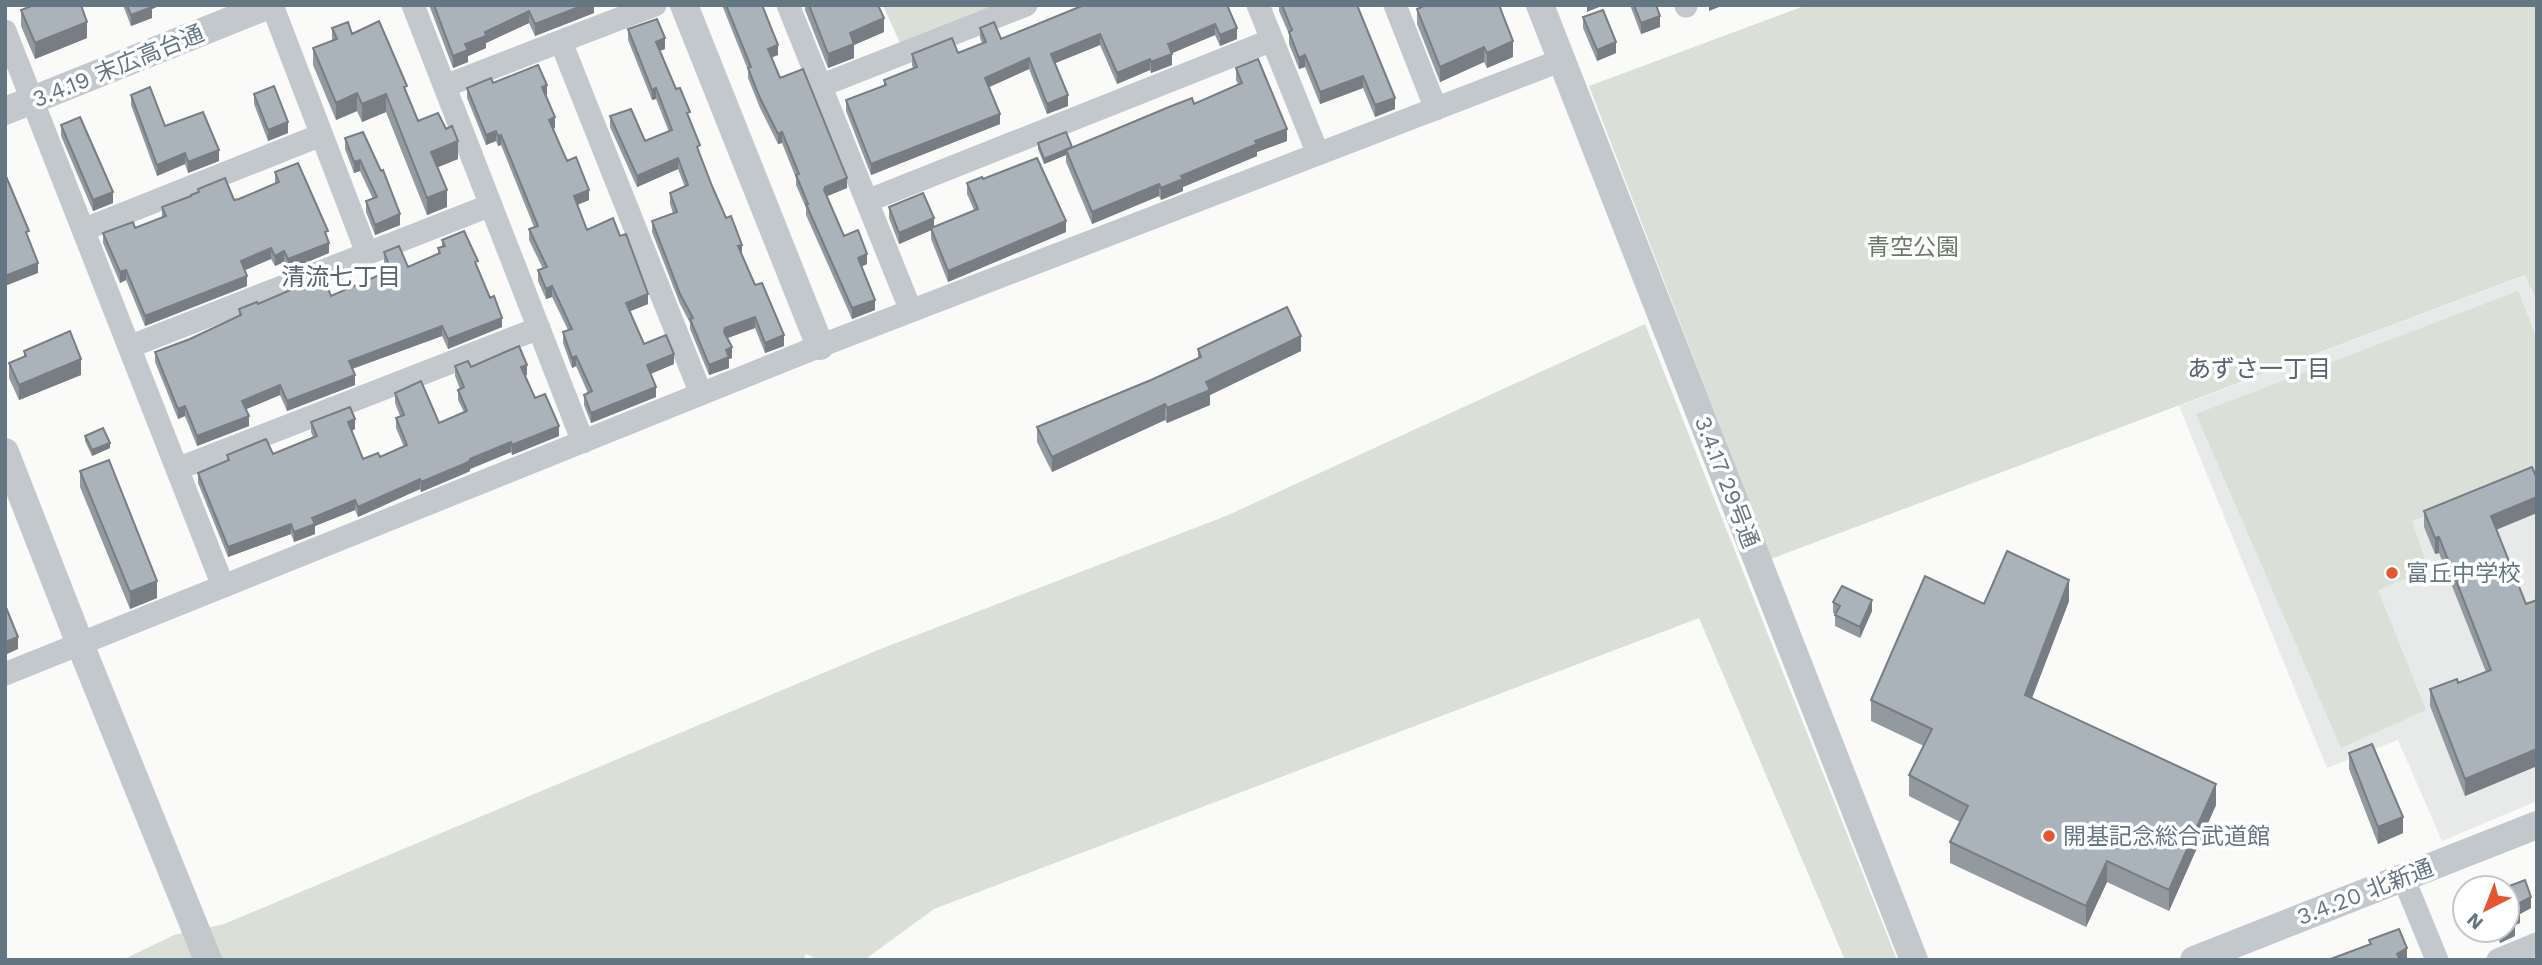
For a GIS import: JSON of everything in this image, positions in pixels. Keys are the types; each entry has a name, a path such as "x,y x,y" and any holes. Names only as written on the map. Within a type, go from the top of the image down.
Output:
{"street":[{"name":"3.4.19 末広高台通","path":"5,111 270,5"},
{"path":"270,5 367,253"},
{"path":"413,5 583,442"},
{"path":"445,86 655,5"},
{"path":"684,5 820,346"},
{"path":"788,5 911,311"},
{"path":"820,86 1026,5"},
{"path":"1258,5 1318,154"},
{"path":"1395,5 1436,108"},
{"name":"3.4.17 29号通","path":"1540,5 1914,960"},
{"path":"5,31 223,586"},
{"path":"867,201 1272,40"},
{"path":"561,42 701,394"},
{"path":"5,674 820,346 1562,60"},
{"path":"83,230 321,135"},
{"path":"129,347 491,205"},
{"path":"177,469 539,328"},
{"path":"5,452 208,960"},
{"name":"3.4.20 北新通","path":"2194,960 2537,825"},
{"path":"2403,877 2437,960"},
{"path":"2498,960 2537,944"}],"shaded area":[{"name":"富丘中学校","path":"2526,275 2537,301 2537,801 2442,841 2398,740 2327,768 2179,406"}],"green space":[{"path":"874,5 993,5 995,10 902,47 883,6"},
{"name":"青空公園","path":"1807,5 2537,5 2537,301 2525,275 1771,559 1589,86"},
{"path":"2518,291 2537,339 2537,471 2412,521 2428,569 2378,590 2426,710 2341,748 2196,414"},
{"path":"1645,324 1897,960 1845,960 1699,618 934,909 867,958 819,960 806,954 803,960 122,960 174,935 224,924 878,650 1226,516"}],"building":[{"path":"34,5 81,5 87,22 35,43 21,10"},
{"path":"127,5 151,5 152,7 131,15"},
{"path":"434,5 584,5 535,24 529,11 485,32 486,36 465,44 468,50 453,56"},
{"path":"726,5 762,5 778,45 768,49 780,78 803,69 847,178 825,187 824,190 844,236 858,230 867,254 858,258 875,300 852,308 806,204 796,175 799,174 782,132 778,134 760,98 748,68 751,67"},
{"path":"809,5 878,5 884,18 850,33 854,44 828,54"},
{"path":"1084,5 1227,5 1237,28 1220,35 1215,24 1168,44 1172,54 1151,62 1150,59 1117,73 1100,34 1051,54 1068,95 1047,104 1029,58 985,78 1000,114 871,164 846,100 886,85 884,80 917,67 912,54 952,38 958,53 986,42 980,28 994,22 1001,39"},
{"path":"1282,5 1357,5 1395,98 1375,105 1363,76 1320,92 1305,55 1299,58"},
{"path":"1426,5 1499,5 1513,41 1487,53 1484,47 1440,67 1417,9"},
{"path":"1634,5 1656,5 1660,16 1641,23"},
{"path":"1603,10 1616,42 1597,50 1583,17"},
{"path":"657,19 665,38 656,42 676,89 680,88 690,112 687,113 700,145 697,147 712,186 726,218 731,216 742,245 738,246 755,285 762,283 784,335 765,343 755,317 725,328 724,332 732,347 726,350 729,357 709,365 690,319 693,318 680,294 652,221 677,212 670,193 688,185 678,158 637,176 610,116 631,109 645,141 672,130 656,88 652,90 628,29"},
{"path":"379,21 407,86 404,87 418,121 438,113 446,129 452,126 458,141 431,152 447,190 427,198 386,94 362,104 357,93 336,103 313,48 337,39 332,28 348,22 352,34"},
{"path":"1258,59 1287,129 1181,176 1183,179 1161,188 1159,184 1092,212 1066,150 1192,98 1194,104 1242,83 1236,68"},
{"path":"538,65 547,85 542,87 555,117 549,120 567,161 576,157 589,190 574,196 587,230 613,218 620,236 626,234 648,294 626,303 644,344 666,335 674,354 647,365 656,387 591,413 584,395 592,391 576,356 572,358 563,332 572,329 552,286 546,289 538,270 547,267 529,229 538,226 501,135 498,136 496,131 486,135 467,88 491,78 493,83"},
{"path":"274,86 288,122 268,130 254,94"},
{"path":"150,87 165,126 203,112 219,150 188,162 185,153 157,165 131,95"},
{"path":"80,117 113,192 93,200 61,125"},
{"path":"363,132 381,171 383,170 400,214 375,225 366,201 377,197 360,160 354,162 345,138"},
{"path":"1066,132 1072,147 1044,159 1038,143"},
{"path":"1037,158 1066,221 948,271 931,228 978,209 967,183"},
{"path":"298,163 328,231 325,232 329,243 288,259 284,251 275,256 271,248 241,261 247,276 145,316 126,270 120,272 103,233 133,222 135,228 166,216 162,207 191,196 199,192 198,189 225,178 234,200 239,199 279,182 275,172"},
{"path":"5,174 29,231 26,232 38,263 5,276"},
{"path":"923,193 934,218 899,233 889,207"},
{"path":"464,231 478,261 475,262 490,298 494,296 502,318 448,339 442,326 349,361 355,375 287,401 280,385 242,401 249,416 197,436 185,406 178,409 155,352 241,315 239,309 257,302 258,304 323,276 331,296 391,270 384,252 399,246 408,267 440,253 438,248 445,246 442,240"},
{"path":"1287,307 1301,336 1206,382 1210,390 1167,408 1165,404 1052,457 1037,427 1201,357 1198,349"},
{"path":"70,331 81,359 19,385 9,363 26,356 24,351"},
{"path":"519,346 527,365 521,367 535,398 545,394 559,426 512,445 511,442 358,507 355,500 312,518 315,524 294,532 291,524 228,547 198,473 229,460 227,455 266,439 273,454 317,436 311,422 350,407 355,419 348,422 363,459 378,453 380,457 407,445 396,418 404,415 395,393 421,381 439,423 467,411 458,390 464,387 455,366 468,361 471,367"},
{"path":"103,428 110,443 92,450 85,436"},
{"path":"109,460 157,581 130,592 80,471"},
{"path":"2532,467 2537,479 2537,497 2491,516 2526,604 2537,600 2537,749 2465,779 2430,689 2457,679 2458,683 2491,670 2439,537 2435,538 2424,511"},
{"path":"2007,551 2069,580 2025,695 2216,784 2169,890 2107,861 2086,906 1950,842 1968,806 1909,775 1932,729 1871,700 1925,576 1984,604"},
{"path":"1842,586 1872,600 1860,627 1835,615 1840,606 1833,602"},
{"path":"5,605 18,637 5,642"},
{"path":"2372,744 2403,817 2378,827 2349,753"},
{"path":"2525,880 2531,897 2521,902 2521,882"},
{"path":"2399,929 2407,948 2397,954 2400,960 2328,960 2371,944 2369,940"}],"place":[{"name":"富丘中学校","path":"2392,573"},
{"name":"開基記念総合武道館","path":"2049,836"}],"district":[{"name":"清流七丁目","path":"341,277"},
{"name":"あずさ一丁目","path":"2259,369"}]}
